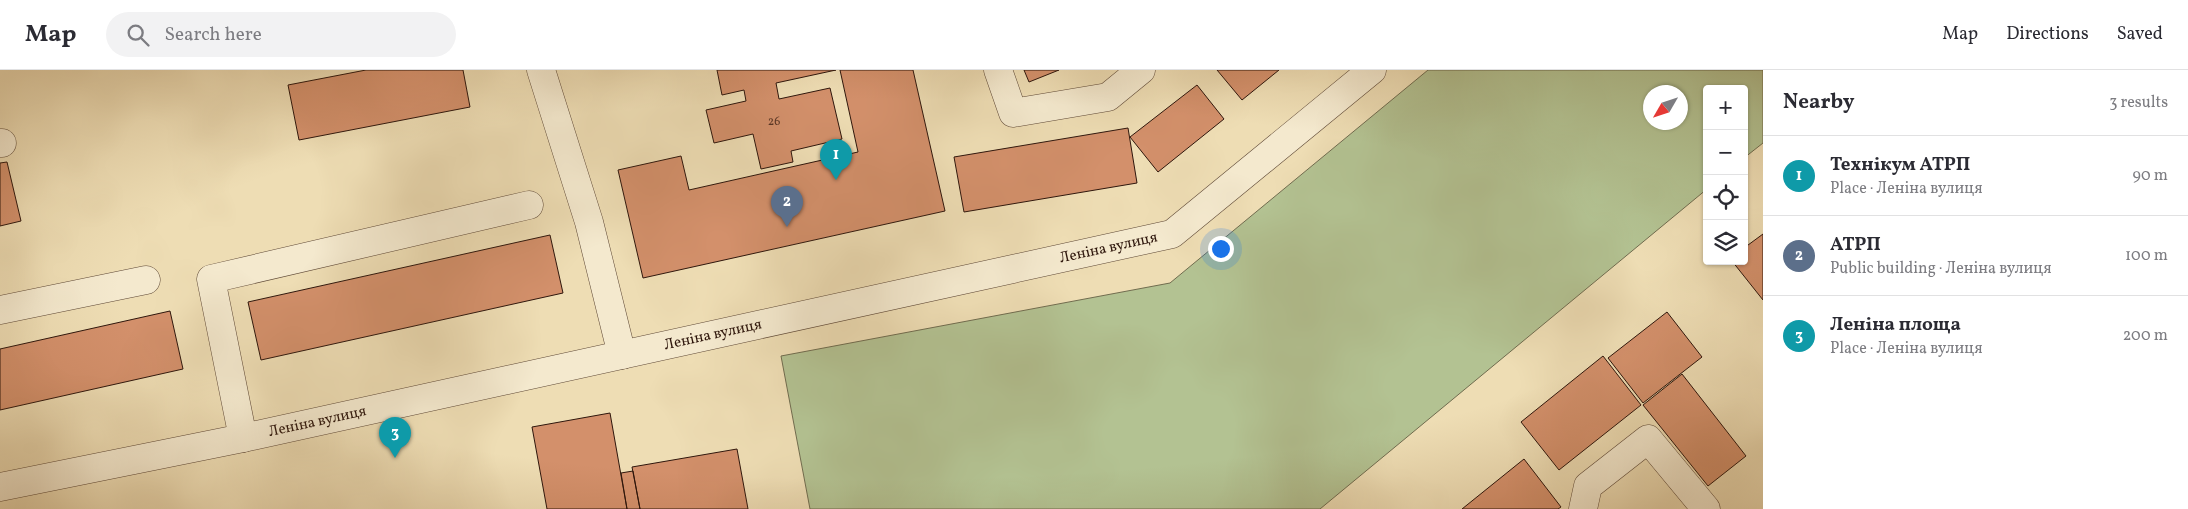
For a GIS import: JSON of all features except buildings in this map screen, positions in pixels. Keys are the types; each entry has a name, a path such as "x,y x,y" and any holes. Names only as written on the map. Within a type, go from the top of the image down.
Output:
{"street":[{"path":"541,70 589,222 622,355"},
{"path":"998,70 1013,113 1108,97 1141,70"},
{"name":"Леніна вулиця","path":"0,487 243,438 1172,234 1372,70"},
{"path":"243,438 211,279 529,205"},
{"path":"0,310 146,280"},
{"path":"1583,509 1588,486 1648,440 1706,509"}],"green space":[{"path":"1428,70 1763,70 1763,143 1748,155 1748,85 1703,85 1703,192 1320,509 810,509 781,356 1170,283"}],"place":[{"name":"Технікум АТРП","path":"836,180"},
{"name":"АТРП","path":"787,227"},
{"name":"Леніна площа","path":"395,458"}]}
